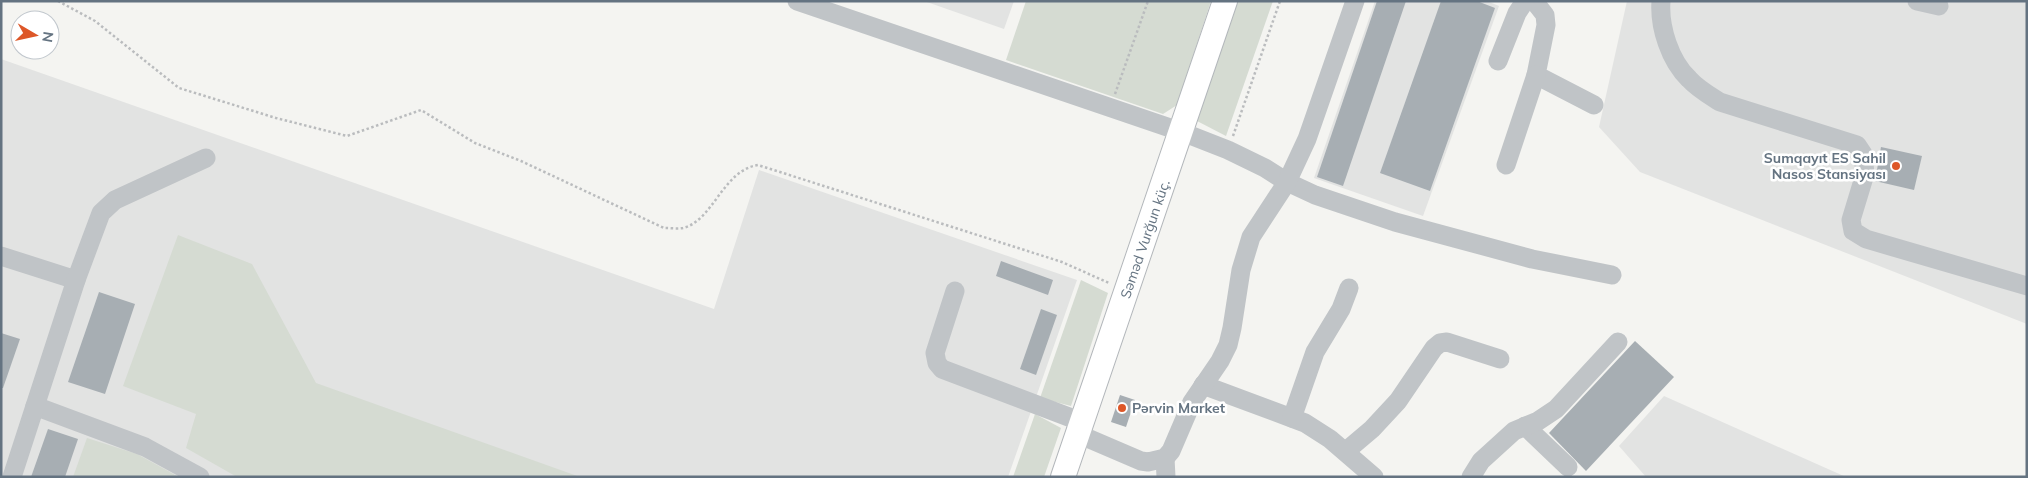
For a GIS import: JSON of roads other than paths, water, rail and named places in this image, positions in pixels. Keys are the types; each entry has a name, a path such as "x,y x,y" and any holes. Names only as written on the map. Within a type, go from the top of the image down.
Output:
{"main road":[{"name":"Səməd Vurğun küç.","path":"1063,477 1225,1"}],"street":[{"path":"797,1 1182,132 1228,150 1315,195 1395,222 1532,259 1612,274"},
{"path":"955,291 935,353 937,363 942,369 1080,428 1141,461 1148,462 1165,458 1171,451 1192,402 1220,361 1228,345 1241,270 1252,237 1287,182 1307,139 1356,1"},
{"path":"1498,61 1525,1"},
{"path":"1506,165 1536,75 1546,25 1545,14 1534,1"},
{"path":"1660,1 1660,14 1665,36 1675,60 1687,78 1702,91 1720,102 1857,145 1863,154 1865,174 1851,220 1853,231 1866,239 2027,286"},
{"path":"1917,1 1938,6"},
{"path":"1536,75 1594,104"},
{"path":"12,477 76,280 101,213 115,200 206,158"},
{"path":"1,256 76,280"},
{"path":"1292,418 1315,352 1340,309 1349,288"},
{"path":"1346,451 1372,429 1398,401 1434,348 1440,344 1447,342 1500,359"},
{"path":"1471,477 1481,461 1514,431 1538,421 1556,409 1618,342"},
{"path":"1203,385 1305,423 1346,451 1372,476"},
{"path":"35,406 145,447 200,477"},
{"path":"1526,426 1568,467"},
{"path":"1165,458 1166,477"}],"place":[{"name":"Sumqayıt ES Sahil Nasos Stansiyası","path":"1896,166"},
{"name":"Pərvin Market","path":"1122,408"}]}
